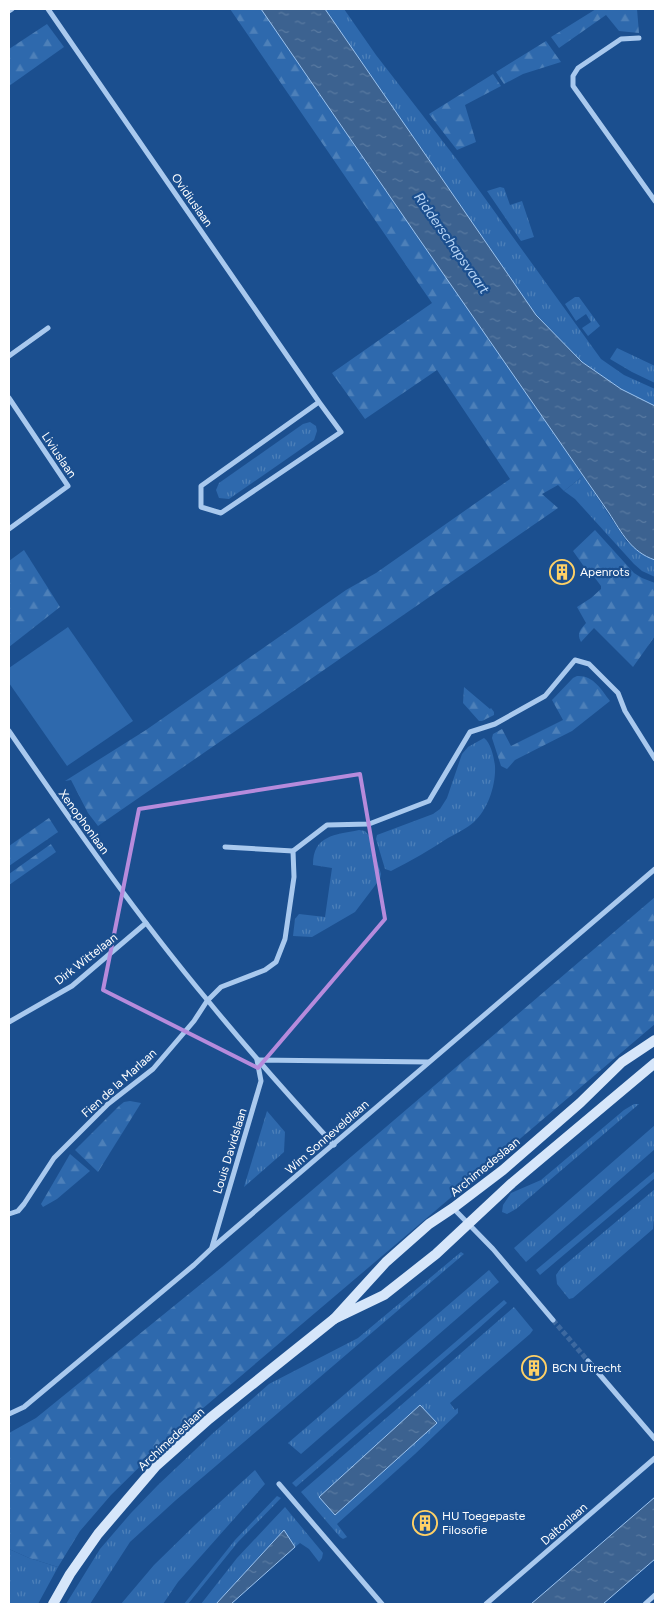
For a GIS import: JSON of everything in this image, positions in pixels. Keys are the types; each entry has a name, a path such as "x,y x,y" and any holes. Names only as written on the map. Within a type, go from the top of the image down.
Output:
{"main road":[{"name":"Archimedeslaan","path":"53,1604 70,1574 98,1534 156,1466 217,1413 334,1319 386,1262 429,1224 503,1170 580,1103 622,1062 655,1040"},
{"name":"Archimedeslaan","path":"334,1319 384,1296 470,1224 512,1183 655,1063"}],"street":[{"name":"Ovidiuslaan","path":"48,9 341,432 221,513 200,507 201,486 319,402"},
{"path":"640,38 621,39 578,68 574,76 574,86 655,201"},
{"path":"9,356 48,328"},
{"name":"Liviuslaan","path":"9,398 68,486 9,529"},
{"path":"225,847 292,851 327,825 369,824 429,801 470,732 496,724 544,696 575,660 589,664 618,693 625,711 655,759"},
{"name":"Xenophonlaan","path":"9,731 72,822 146,923"},
{"name":"Fien de la Marlaan","path":"9,1214 18,1211 24,1204 54,1158 108,1104 153,1069 221,987 265,970 276,962 285,939 294,877 292,851"},
{"name":"Wim Sonneveldlaan","path":"9,1414 24,1407 194,1265 655,869"},
{"path":"146,923 257,1060 334,1145"},
{"name":"Dirk Wittelaan","path":"9,1022 72,986 146,923"},
{"path":"257,1060 429,1062"},
{"name":"Louis Davidslaan","path":"212,1248 261,1081 257,1060"},
{"path":"453,1208 470,1224 553,1320"},
{"path":"588,1360 655,1440"},
{"name":"Daltonlaan","path":"486,1604 655,1458"},
{"path":"280,1484 382,1604"},
{"path":"645,1604 655,1595"}],"highlighted area":[{"path":"360,774 385,919 258,1068 103,990 139,809"}],"green space":[{"path":"230,9 261,9 583,476 564,491 558,485 542,494 558,508 98,826 88,813 71,780 65,781 146,730 346,590 376,573 510,479 437,370 365,419 332,373 432,303"},
{"path":"325,9 344,9 376,55 458,161 601,359 624,375 655,389 655,406 621,389 582,362 536,315"},
{"path":"596,9 637,9 639,33 619,31 606,15 559,48 551,37"},
{"path":"47,24 64,47 9,86 9,49"},
{"path":"546,41 561,62 523,74 504,84 496,72"},
{"path":"493,74 501,86 465,105 476,142 457,150 429,114"},
{"path":"500,187 504,188 510,205 522,201 534,237 521,241 487,191"},
{"path":"575,297 579,297 600,326 588,336 582,328 591,322 586,314 576,321 565,304"},
{"path":"617,348 655,366 655,383 610,359"},
{"path":"310,422 316,426 317,431 314,440 229,499 219,498 216,490 219,483 303,424"},
{"path":"583,476 627,542 655,560 655,577 642,571 634,564 575,499 564,491"},
{"path":"595,530 634,573 655,583 655,636 633,667 594,628 581,642 579,636 586,623 577,607 591,598 601,589 601,586 573,551"},
{"path":"24,550 60,607 9,647 9,561"},
{"path":"68,627 133,721 67,766 9,683 9,668"},
{"path":"577,676 583,676 592,680 610,701 572,731 515,760 507,769 501,766 492,738 493,734 502,729 511,746 563,720 552,700"},
{"path":"464,687 491,708 494,715 479,721 463,703"},
{"path":"484,738 489,743 492,751 495,773 490,796 479,817 468,827 413,859 391,871 385,869 376,839 377,835 433,814 440,809 447,798 462,754 468,747"},
{"path":"49,818 58,832 9,866 9,846"},
{"path":"359,830 365,831 370,837 381,874 380,879 355,912 312,937 293,936 295,919 299,914 325,917 332,868 313,865 317,848 321,842 334,835"},
{"path":"51,844 56,852 9,885 9,874"},
{"path":"655,897 655,1024 175,1432 111,1495 80,1531 58,1567 29,1558 9,1549 9,1433 36,1418 222,1267"},
{"path":"124,1102 141,1103 98,1172 75,1150 119,1106"},
{"path":"634,1104 639,1104 516,1209 507,1214 502,1212 503,1205 511,1193 541,1180 624,1110"},
{"path":"267,1111 285,1132 284,1152 244,1187"},
{"path":"655,1125 655,1149 526,1262 514,1248"},
{"path":"70,1154 90,1171 57,1199 43,1207 41,1204"},
{"path":"655,1171 655,1178 540,1275 536,1270"},
{"path":"655,1189 653,1229 573,1298 569,1299 557,1284 556,1275 561,1268"},
{"path":"461,1252 464,1254 176,1500 130,1542 90,1604 66,1604 100,1549 158,1485 212,1434 269,1384 358,1338"},
{"path":"489,1270 499,1282 301,1454 288,1443"},
{"path":"504,1300 507,1303 296,1487 292,1483"},
{"path":"514,1307 533,1330 530,1334 450,1403 455,1410 458,1408 458,1413 337,1524 347,1537 343,1539 340,1537 301,1492"},
{"path":"255,1470 265,1484 178,1582 163,1604 121,1604 154,1565"},
{"path":"277,1496 281,1498 238,1542 188,1604 184,1604 235,1540"},
{"path":"285,1507 323,1553 319,1562 309,1549 300,1543 295,1547 284,1530 216,1604 201,1604 237,1558"},
{"path":"9,1549 29,1558 58,1567 38,1604 9,1604"}],"water":[{"name":"Ridderschapsvaart","path":"261,9 325,9 536,315 582,362 621,389 655,406 655,560 633,547 623,535"},
{"path":"420,1405 437,1423 335,1515 319,1497"},
{"path":"655,1497 655,1559 603,1604 531,1604"},
{"path":"284,1530 295,1547 231,1604 216,1604"}],"tunnel":[{"path":"553,1320 588,1361"}],"place":[{"name":"Apenrots","path":"562,572"},
{"name":"BCN Utrecht","path":"534,1368"},
{"name":"HU Toegepaste Filosofie","path":"425,1523"}]}
